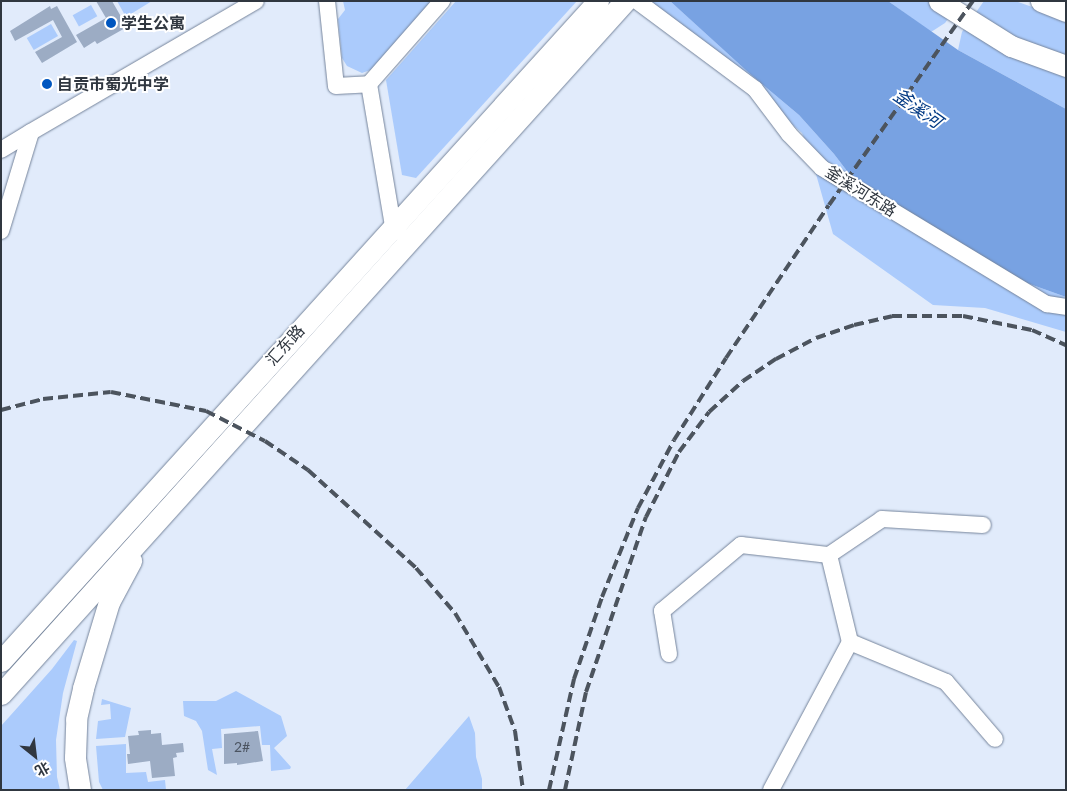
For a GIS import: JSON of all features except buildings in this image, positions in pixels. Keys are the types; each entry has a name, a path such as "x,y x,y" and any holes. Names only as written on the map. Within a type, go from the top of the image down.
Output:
{"main road":[{"name":"汇东路","path":"1,661 598,1"},
{"name":"汇东路","path":"146,531 250,420 625,1"},
{"path":"939,1 1011,46 1066,66"},
{"path":"1041,1 1066,11"},
{"path":"1,694 146,531"},
{"path":"80,790 75,757 76,719 83,688 109,602 146,531"}],"street":[{"path":"1,150 256,1"},
{"path":"327,1 336,86 369,84 442,1"},
{"name":"釜溪河东路","path":"637,1 755,89 789,134 822,168 1047,304 1066,306"},
{"path":"369,84 393,226 411,241"},
{"path":"1,231 31,132"},
{"path":"669,654 662,611 741,545 829,555 882,519 983,525"},
{"path":"771,790 850,642 829,555"},
{"path":"850,642 946,682 995,739"}],"shaded area":[{"path":"117,1 152,1 126,17"},
{"path":"343,1 435,1 376,68 362,73 347,66 342,58 338,19 345,10"},
{"path":"456,1 577,1 416,178 402,175 386,80"},
{"path":"648,1 670,1 749,73 799,115 847,171 1027,283 1066,297 1066,332 985,308 933,305 833,234 810,153 802,133"},
{"path":"888,1 961,1 945,23 931,32"},
{"path":"984,1 1015,1 1066,19 1066,109 958,50 962,32"},
{"path":"91,5 97,16 79,27 73,15"},
{"path":"51,24 58,36 34,50 27,38"},
{"path":"74,640 77,641 63,693 56,740 57,777 60,790 1,790 1,726 52,669"},
{"path":"236,691 281,716 287,736 274,748 291,767 290,769 271,771 270,745 262,745 260,726 221,729 222,748 212,749 217,775 208,770 202,731 196,721 184,716 183,701 216,701"},
{"path":"102,699 131,708 125,737 96,739 98,721 111,719 110,704 101,705"},
{"path":"469,716 475,733 476,757 482,779 482,790 405,790"},
{"path":"126,744 126,773 146,772 148,782 165,780 166,790 103,790 99,782 96,746"}],"water":[{"name":"釜溪河","path":"670,1 888,1 958,50 1066,109 1066,297 1027,283 865,187 847,171 799,115 749,73"}],"railway":[{"path":"549,790 574,679 602,597 638,508 674,440 726,358 829,205 973,1"},
{"path":"565,790 586,692 646,517 679,452 709,412 743,381 776,359 816,338 854,325 892,316 963,316 1032,330 1066,345"},
{"path":"1,410 43,399 111,392 206,411 265,441 308,470 416,568 455,613 499,687 515,731 523,790"}],"place":[{"name":"学生公寓","path":"111,23"},
{"name":"自贡市蜀光中学","path":"47,84"}]}
